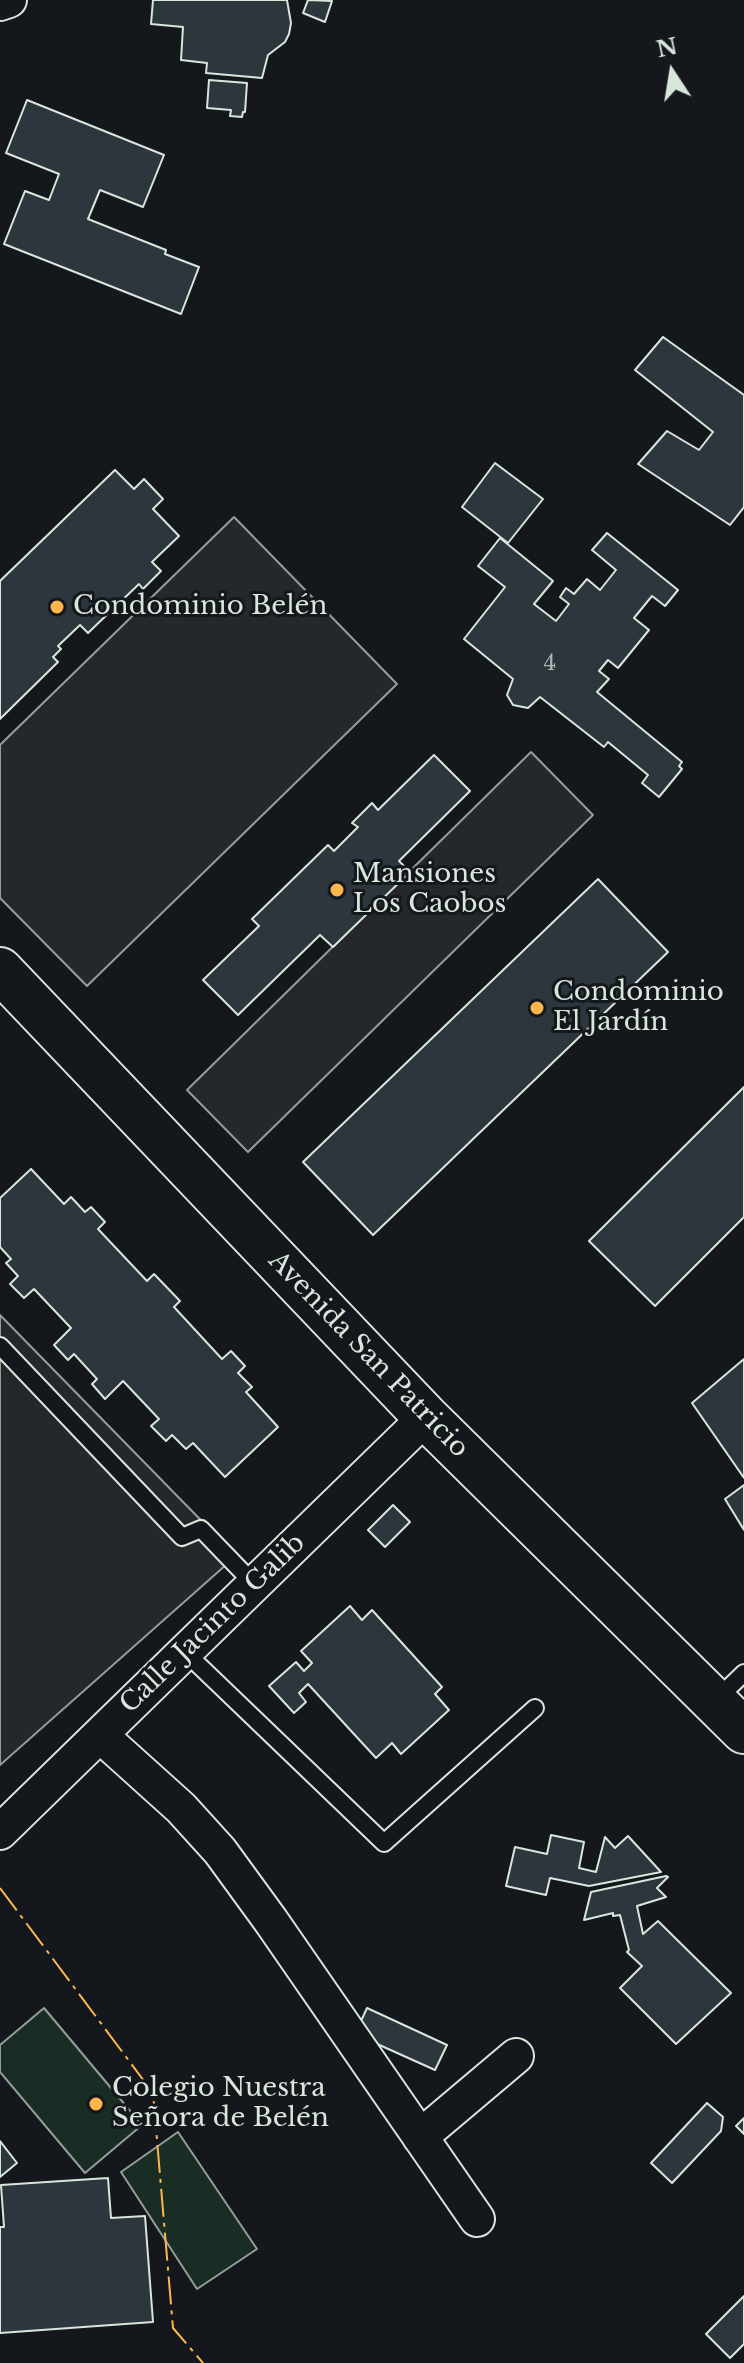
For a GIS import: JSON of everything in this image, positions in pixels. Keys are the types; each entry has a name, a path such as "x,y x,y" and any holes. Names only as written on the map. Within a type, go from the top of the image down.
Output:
{"main road":[{"name":"Avenida San Patricio","path":"3,979 426,1417 734,1702"}],"street":[{"path":"0,3 9,0"},
{"name":"Calle Jacinto Galib","path":"0,1832 426,1417"},
{"path":"100,1735 181,1808 220,1851 477,2219"},
{"path":"420,2137 516,2056"}],"lane":[{"path":"0,1346 182,1537 201,1529 254,1584"},
{"path":"185,1652 384,1843 535,1708"}],"green space":[{"path":"44,2008 142,2125 85,2173 0,2072 0,2045"},
{"path":"178,2132 257,2249 197,2289 121,2172"}],"shaded area":[{"path":"234,517 397,684 87,986 0,898 0,745"},
{"path":"531,752 593,815 248,1152 187,1090"},
{"path":"0,1315 236,1556 0,1765"}],"building":[{"path":"153,0 287,0 291,23 289,34 285,42 268,55 262,78 206,73 207,63 181,60 183,27 151,24"},
{"path":"308,0 332,1 325,22 303,13"},
{"path":"209,80 247,83 242,117 230,116 231,110 207,108"},
{"path":"27,100 164,155 143,207 100,190 88,219 166,250 165,254 199,267 181,314 4,244 25,191 49,200 59,174 6,153"},
{"path":"663,337 744,395 744,507 730,525 638,464 667,431 699,450 713,432 635,370"},
{"path":"495,463 543,499 508,543 462,507"},
{"name":"Condominio Belén","path":"115,470 134,489 144,479 163,499 153,509 179,536 152,562 161,571 143,589 139,584 88,633 80,625 58,646 61,649 53,657 58,662 0,719 0,581"},
{"path":"607,533 678,590 665,606 652,596 634,618 649,630 618,668 608,660 599,671 609,679 597,692 682,762 679,766 682,769 659,797 642,783 648,775 608,742 604,747 540,697 528,708 513,705 507,695 513,679 464,639 505,587 478,566 500,538 553,581 534,604 556,621 569,604 560,597 566,588 574,594 587,579 600,590 616,570 592,550"},
{"name":"Mansiones Los Caobos","path":"434,755 470,791 399,861 410,872 333,947 320,935 238,1015 203,980 259,926 252,919 328,845 334,851 358,827 352,823 372,803 378,810"},
{"name":"Condominio El Jardín","path":"598,879 668,952 373,1235 303,1162"},
{"path":"744,1087 744,1217 655,1306 589,1241"},
{"path":"31,1169 64,1204 71,1197 85,1212 91,1207 105,1222 98,1229 147,1281 154,1274 180,1301 174,1307 222,1359 231,1351 245,1366 238,1373 252,1387 246,1392 278,1427 225,1477 193,1443 186,1449 172,1435 166,1441 151,1426 159,1419 123,1381 105,1399 92,1384 97,1379 74,1354 68,1360 54,1345 71,1328 34,1289 24,1298 10,1284 18,1276 6,1263 11,1259 0,1247 0,1198"},
{"path":"744,1359 744,1478 692,1403"},
{"path":"744,1485 744,1530 725,1499"},
{"path":"393,1505 410,1522 385,1547 368,1530"},
{"path":"350,1606 362,1620 372,1610 442,1687 435,1694 449,1710 401,1754 392,1743 376,1758 308,1684 299,1693 306,1702 294,1713 269,1686 296,1662 304,1671 312,1663 301,1651"},
{"path":"551,1835 584,1842 579,1868 596,1872 605,1837 615,1848 628,1836 661,1872 589,1886 550,1878 546,1895 506,1886 515,1847 547,1854"},
{"path":"666,1876 657,1888 666,1897 637,1906 643,1934 658,1921 731,1993 676,2044 620,1988 642,1966 627,1952 620,1915 613,1916 613,1913 584,1920 591,1892"},
{"path":"367,2008 447,2045 435,2070 355,2034"},
{"path":"707,2103 723,2117 721,2131 672,2183 651,2163"},
{"path":"744,2118 744,2134 736,2126"},
{"path":"0,2141 17,2163 0,2177"},
{"path":"108,2178 111,2218 145,2216 153,2322 0,2333 0,2227 4,2227 1,2185"},
{"path":"744,2296 744,2344 730,2358 706,2334"}],"power":[{"path":"0,1888 153,2093 173,2328 203,2363"}],"place":[{"name":"Condominio Belén","path":"57,607"},
{"name":"Mansiones Los Caobos","path":"337,890"},
{"name":"Condominio El Jardín","path":"537,1008"},
{"name":"Colegio Nuestra Señora de Belén","path":"96,2104"}]}
